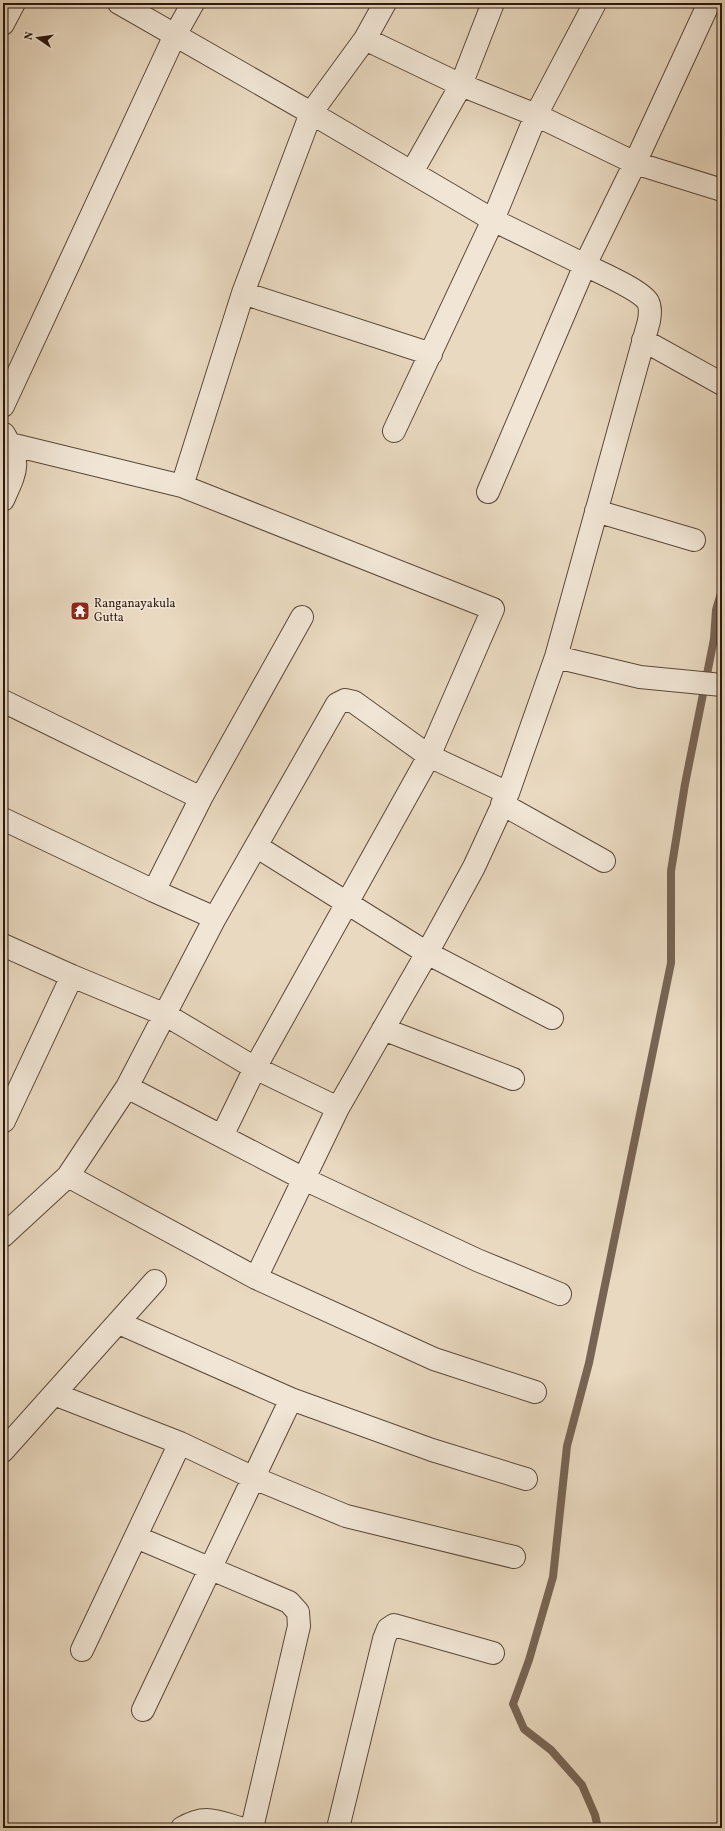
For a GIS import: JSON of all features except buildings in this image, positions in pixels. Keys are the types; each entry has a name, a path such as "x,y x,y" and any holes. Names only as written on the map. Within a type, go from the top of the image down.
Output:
{"street":[{"path":"3,24 14,3"},
{"path":"119,3 493,220 638,292 648,302 650,311 644,340 556,657 505,798 474,867 427,953 338,1108 256,1278"},
{"path":"3,406 175,35 193,3"},
{"path":"182,486 243,293 310,113 365,39 384,3"},
{"path":"412,172 461,86 493,3"},
{"path":"394,431 493,220 536,115 595,3"},
{"path":"488,492 585,265 635,163 709,3"},
{"path":"365,39 461,86 536,115 635,163 722,190"},
{"path":"243,293 431,354"},
{"path":"644,340 722,384"},
{"path":"6,438 182,486 493,609 429,756 255,1068 222,1136"},
{"path":"3,500 13,478 16,461 6,438"},
{"path":"596,512 694,540"},
{"path":"154,891 201,798 302,617"},
{"path":"556,657 640,677 722,685"},
{"path":"3,1236 68,1176 127,1087 166,1015 215,918 337,704 344,700 354,702 429,756 505,798 604,860"},
{"path":"3,701 201,798"},
{"path":"3,818 154,891 215,918"},
{"path":"256,846 427,953 552,1018"},
{"path":"3,945 72,976 166,1015 255,1068 338,1108"},
{"path":"3,1121 72,976"},
{"path":"383,1029 513,1079"},
{"path":"127,1087 304,1179 477,1260 560,1294"},
{"path":"68,1176 256,1278 434,1359 535,1392"},
{"path":"3,1450 119,1323 155,1281"},
{"path":"119,1323 291,1399 432,1450 526,1479"},
{"path":"54,1394 180,1443 254,1478 346,1516 514,1557"},
{"path":"143,1710 291,1399"},
{"path":"82,1650 180,1443"},
{"path":"136,1537 289,1602 298,1612 299,1626 252,1828"},
{"path":"338,1828 382,1647 388,1629 394,1625 493,1653"},
{"path":"182,1828 194,1821 210,1819 240,1828"}],"waterway":[{"path":"598,1828 595,1815 582,1785 551,1750 524,1729 513,1704 529,1660 553,1577 567,1446 589,1363 671,963 671,871 685,784 714,639 716,610 722,590"}],"place":[{"name":"Ranganayakula Gutta","path":"80,611"}]}
